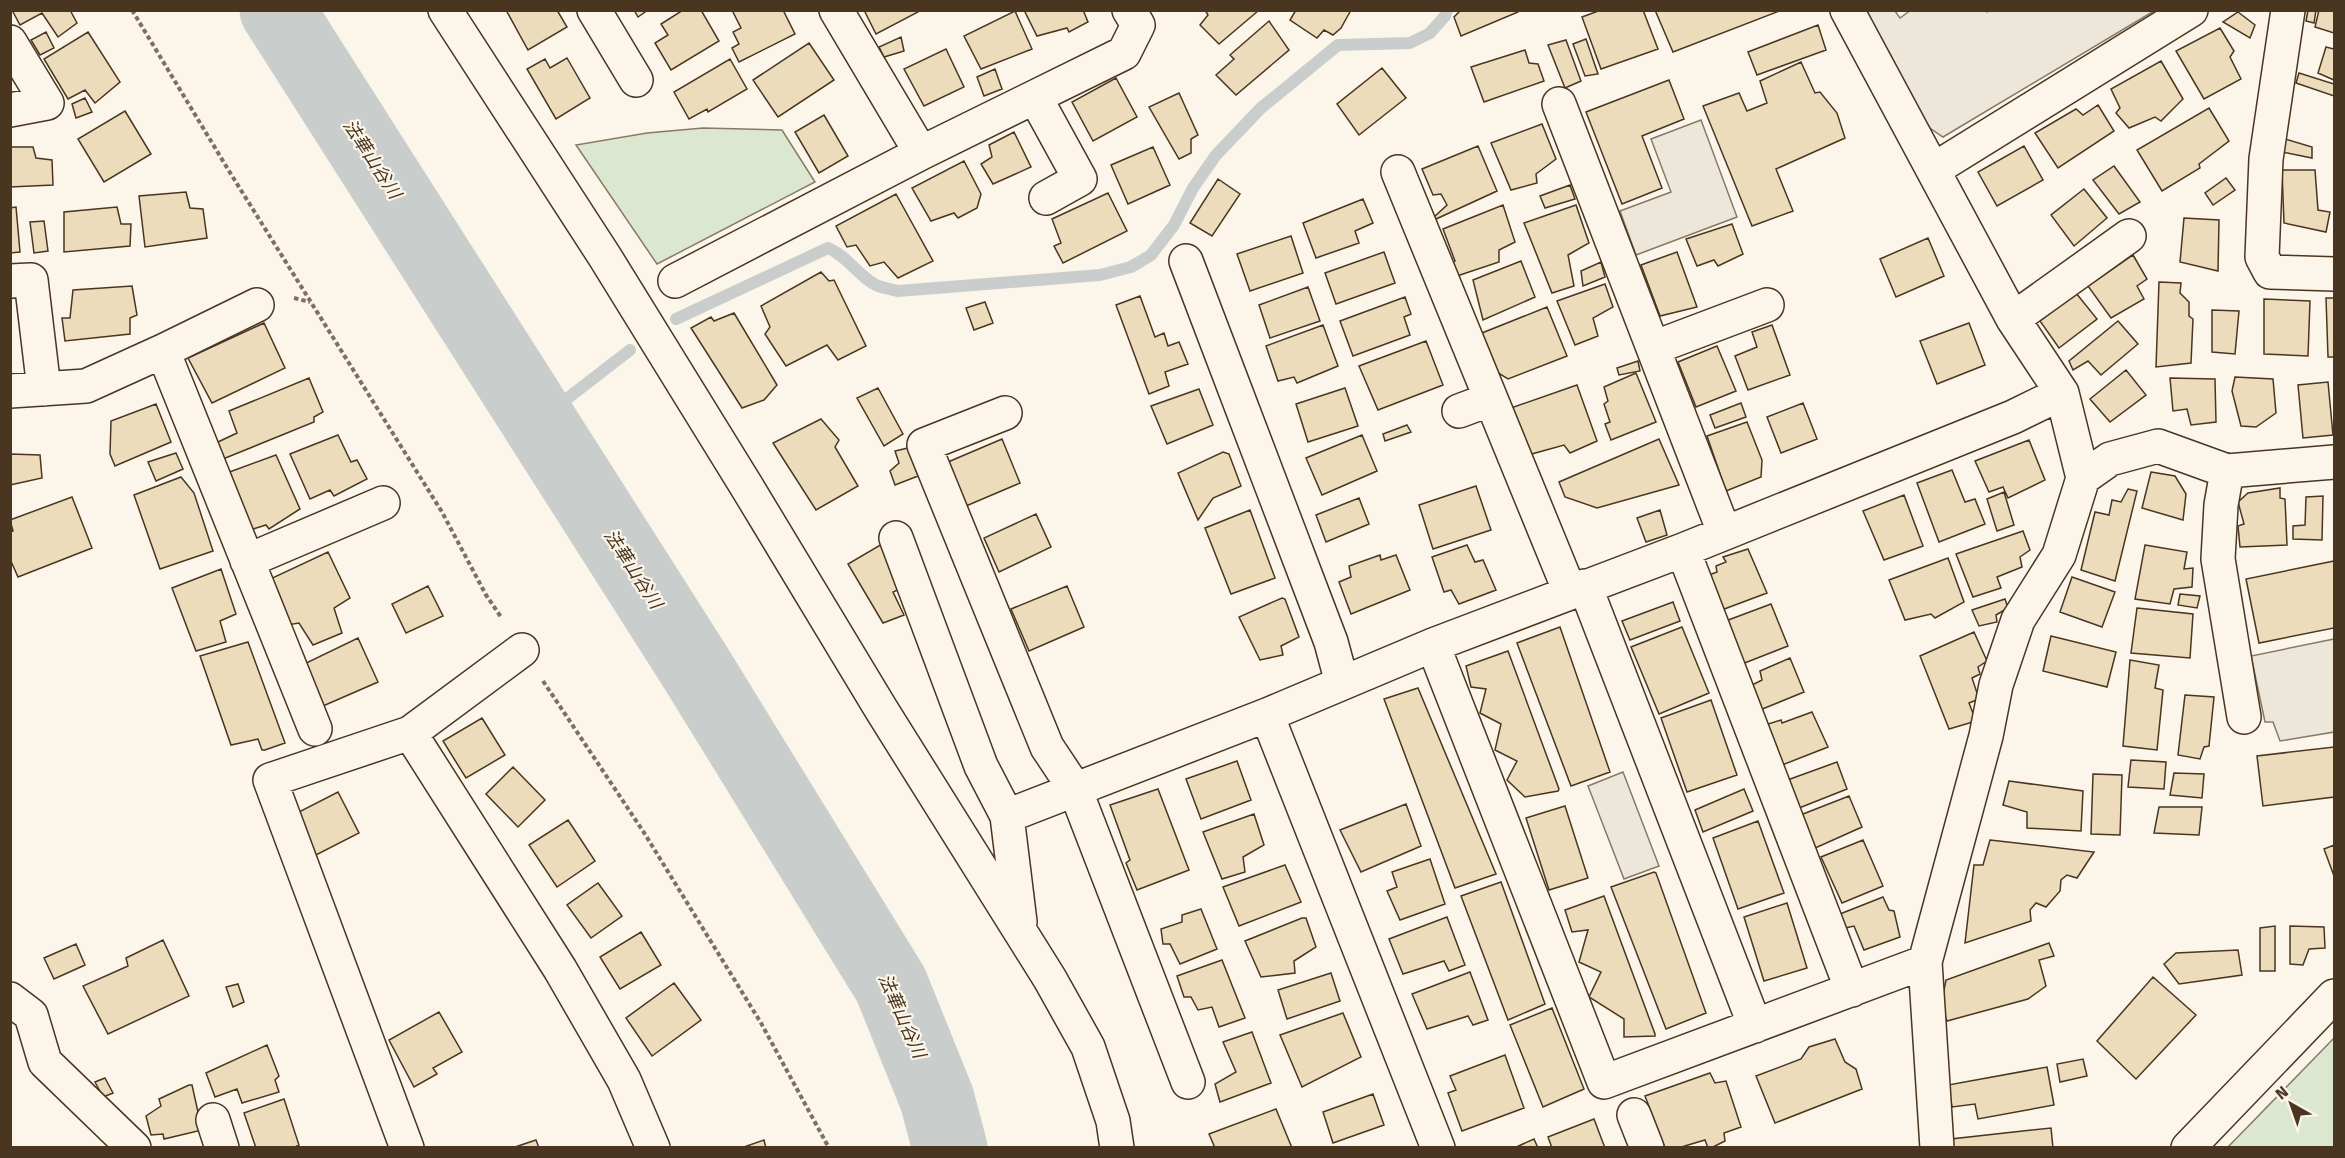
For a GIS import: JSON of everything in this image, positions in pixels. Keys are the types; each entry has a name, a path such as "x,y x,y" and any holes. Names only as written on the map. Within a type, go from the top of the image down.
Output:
{"street":[{"path":"445,10 605,257 881,710 1022,932 1088,1047 1113,1121 1117,1148"},
{"path":"594,10 636,80"},
{"path":"836,10 921,153"},
{"path":"675,281 921,153 1124,53 1138,25 1129,10"},
{"path":"1847,10 2013,319 2062,393 2083,478 2059,555 2018,620 1996,685 1986,736 1924,962 1937,1148"},
{"path":"1933,170 2191,10"},
{"path":"2288,10 2266,159 2262,257 2270,272 2334,274"},
{"path":"10,42 47,103 10,110"},
{"path":"1035,97 1080,179 1046,198"},
{"path":"1559,104 1724,532"},
{"path":"1398,172 1491,399 1578,589 1755,1026"},
{"path":"2013,319 2129,236"},
{"path":"1186,261 1331,642 1342,683"},
{"path":"10,281 31,279 44,389"},
{"path":"1653,348 1767,304"},
{"path":"10,392 86,386 257,305"},
{"path":"163,351 315,729"},
{"path":"1008,816 1268,715 1433,645 1683,550 2013,417 2062,393"},
{"path":"1459,411 1491,399"},
{"path":"1005,412 924,445 1047,747 1075,789 1188,1082"},
{"path":"2083,478 2110,459 2158,446 2227,471 2334,462"},
{"path":"2227,471 2221,505 2218,559 2244,717"},
{"path":"247,561 383,503"},
{"path":"896,538 981,766 1008,816 1022,932"},
{"path":"1683,550 1852,990"},
{"path":"1433,645 1604,1082 1924,962"},
{"path":"407,1148 270,780 410,732 522,651"},
{"path":"1268,715 1438,1148"},
{"path":"410,732 560,969 624,1080 653,1148"},
{"path":"2188,1148 2334,996"},
{"path":"10,999 31,1015 45,1062 120,1143"},
{"path":"1634,1115 1647,1148"}],"path":[{"path":"132,10 229,171 442,512 486,595 643,831 761,1023 829,1148"}],"green space":[{"path":"703,128 782,130 815,182 657,264 576,145 647,133"},
{"path":"2334,1038 2334,1147 2228,1147"}],"shaded area":[{"path":"1911,10 2154,11 1943,137 1924,124 1862,11 1895,11 1900,18"},
{"path":"1701,120 1737,217 1636,255 1620,211 1671,192 1651,139"},
{"path":"2334,639 2334,732 2280,741 2273,722 2265,722 2251,656"},
{"path":"1623,772 1659,866 1624,879 1588,786"}],"building":[{"path":"12,10 70,10 77,23 58,37 42,13 20,25"},
{"path":"506,10 557,10 567,27 528,50"},
{"path":"634,10 648,10 638,17"},
{"path":"683,10 701,10 719,41 671,70 655,43 668,35 661,24"},
{"path":"732,10 783,10 795,34 739,62 732,48 739,44 733,32 741,28"},
{"path":"864,10 917,10 918,12 876,34"},
{"path":"1024,10 1083,10 1088,22 1069,32 1067,28 1037,36"},
{"path":"1205,10 1258,11 1219,44 1200,25 1208,15"},
{"path":"1296,10 1351,10 1341,28 1333,35 1324,30 1317,38 1290,20"},
{"path":"1461,10 1518,10 1518,12 1461,36 1454,17"},
{"path":"1601,10 1643,10 1658,49 1601,69 1582,17"},
{"path":"1655,10 1782,10 1673,52"},
{"path":"2308,10 2316,10 2314,23 2306,21"},
{"path":"2319,10 2334,10 2334,33 2315,27"},
{"path":"1015,11 1032,49 981,69 964,36"},
{"path":"2238,12 2255,25 2250,38 2223,22"},
{"path":"1269,21 1289,50 1236,95 1216,75 1234,59 1230,55"},
{"path":"1818,25 1826,50 1757,75 1748,52"},
{"path":"2220,28 2234,51 2230,57 2241,79 2204,99 2176,51"},
{"path":"46,32 54,48 40,55 31,40"},
{"path":"88,32 120,82 95,103 85,90 68,99 44,59"},
{"path":"901,37 904,51 884,57 879,47"},
{"path":"1586,39 1598,74 1585,76 1573,44"},
{"path":"1566,40 1581,81 1565,88 1548,45"},
{"path":"809,43 834,80 778,117 753,80"},
{"path":"2326,47 2334,49 2334,80 2318,73"},
{"path":"946,49 964,87 924,106 904,69"},
{"path":"1525,50 1529,63 1538,64 1544,81 1484,102 1471,67"},
{"path":"567,58 590,98 556,119 527,69 545,59 550,68"},
{"path":"730,59 747,89 708,112 707,109 689,119 674,92"},
{"path":"2161,61 2183,99 2161,121 2155,117 2129,128 2116,113 2120,108 2111,89"},
{"path":"1801,62 1815,93 1820,92 1837,113 1845,138 1776,169 1793,211 1752,226 1703,106 1739,93 1747,111 1767,103 1760,81"},
{"path":"1382,68 1406,98 1359,135 1337,104"},
{"path":"995,69 1002,89 984,96 977,77"},
{"path":"2299,73 2334,84 2334,96 2296,83"},
{"path":"1116,78 1137,117 1093,141 1072,102"},
{"path":"1669,80 1684,119 1642,136 1662,188 1622,204 1586,112"},
{"path":"1179,93 1198,135 1191,139 1191,153 1179,159 1149,107"},
{"path":"85,98 92,112 76,118 72,104"},
{"path":"2098,105 2114,131 2058,168 2035,133 2076,109 2083,115"},
{"path":"2209,108 2229,141 2199,164 2200,168 2162,191 2137,150"},
{"path":"125,111 151,154 104,182 78,139"},
{"path":"824,115 848,156 819,173 795,132"},
{"path":"1542,124 1556,159 1536,174 1537,183 1511,190 1491,143"},
{"path":"1014,132 1031,167 993,184 981,164 992,157 989,145"},
{"path":"2285,139 2312,147 2312,158 2282,152"},
{"path":"1478,146 1497,191 1436,219 1434,217 1447,205 1441,194 1433,195 1422,169"},
{"path":"2024,146 2043,180 1997,206 1978,172"},
{"path":"10,147 33,147 36,158 52,160 53,185 10,187"},
{"path":"1153,147 1170,185 1128,204 1111,165"},
{"path":"964,161 981,194 977,208 958,218 954,213 931,221 912,188"},
{"path":"2114,166 2140,202 2119,214 2093,180"},
{"path":"2282,170 2315,170 2318,210 2330,212 2326,232 2284,223"},
{"path":"2226,178 2235,190 2213,205 2205,193"},
{"path":"1218,179 1240,194 1212,236 1190,223"},
{"path":"1570,185 1575,199 1545,208 1540,196"},
{"path":"2084,189 2107,218 2074,246 2051,215"},
{"path":"186,192 190,208 203,209 207,238 145,247 139,196"},
{"path":"1108,193 1127,231 1063,263 1054,246 1061,243 1052,219"},
{"path":"896,194 933,261 898,278 884,262 870,266 856,245 847,247 836,226"},
{"path":"1363,199 1373,223 1355,231 1359,243 1316,258 1303,223"},
{"path":"1503,205 1515,242 1499,250 1499,262 1454,277 1450,264 1455,261 1443,229"},
{"path":"1576,205 1589,243 1568,255 1574,286 1552,293 1524,223"},
{"path":"16,207 20,252 10,253 10,208"},
{"path":"117,207 121,224 131,224 130,246 64,252 64,212"},
{"path":"2184,218 2219,220 2218,271 2180,262"},
{"path":"44,221 48,251 34,253 30,222"},
{"path":"1732,224 1743,254 1718,266 1714,260 1697,266 1686,239"},
{"path":"1291,236 1303,273 1250,291 1237,254"},
{"path":"1928,238 1944,276 1896,297 1880,259"},
{"path":"1384,252 1395,283 1336,304 1325,273"},
{"path":"1677,252 1697,307 1660,316 1641,265"},
{"path":"2133,255 2147,279 2137,286 2144,299 2111,318 2088,286"},
{"path":"1521,261 1535,297 1483,320 1473,280"},
{"path":"1601,262 1605,277 1583,286 1581,271"},
{"path":"821,272 829,281 834,280 866,346 838,360 827,345 786,366 765,334 770,327 761,306"},
{"path":"2159,282 2181,283 2180,293 2189,302 2189,316 2193,319 2191,363 2156,367"},
{"path":"1605,284 1613,307 1593,318 1598,336 1575,345 1557,301"},
{"path":"132,286 137,315 130,318 130,334 65,341 62,318 70,318 73,290"},
{"path":"1308,287 1320,321 1270,338 1259,305"},
{"path":"2076,293 2097,319 2059,348 2040,321"},
{"path":"1140,296 1155,337 1164,333 1168,346 1179,342 1188,364 1165,372 1169,386 1149,394 1116,305"},
{"path":"1405,297 1411,314 1404,317 1410,335 1353,356 1340,321"},
{"path":"2326,298 2334,298 2334,357 2328,357"},
{"path":"2264,299 2310,301 2308,356 2264,354"},
{"path":"985,302 993,323 974,330 966,308"},
{"path":"1547,307 1567,356 1508,379 1495,371 1477,335"},
{"path":"2212,310 2239,311 2235,354 2212,352"},
{"path":"734,313 777,385 764,400 742,408 691,328 711,317 714,321"},
{"path":"2118,321 2138,344 2101,375 2088,361 2073,370 2069,361"},
{"path":"264,323 285,368 212,403 188,358"},
{"path":"1969,323 1985,365 1937,384 1920,341"},
{"path":"1323,325 1338,366 1297,383 1294,377 1278,381 1266,346"},
{"path":"1772,325 1790,375 1748,390 1735,356 1757,347 1752,332"},
{"path":"1426,341 1443,385 1378,410 1359,366"},
{"path":"1717,346 1736,391 1696,407 1678,362"},
{"path":"1638,361 1640,371 1619,375 1617,368"},
{"path":"2126,370 2146,395 2110,422 2090,399"},
{"path":"1636,373 1656,422 1611,440 1605,424 1610,422 1604,404 1608,401 1604,387"},
{"path":"2235,377 2273,379 2276,413 2256,427 2241,426 2232,391"},
{"path":"309,378 323,412 314,417 314,422 223,459 218,442 237,433 229,411"},
{"path":"2170,378 2215,379 2216,422 2191,425 2187,409 2173,411"},
{"path":"2328,382 2333,435 2303,438 2298,385"},
{"path":"1577,385 1597,441 1570,453 1564,445 1528,455 1508,409"},
{"path":"878,388 903,434 884,446 857,398"},
{"path":"1345,388 1358,426 1308,442 1296,404"},
{"path":"1199,389 1213,425 1167,444 1151,406"},
{"path":"1741,403 1746,417 1715,428 1710,415"},
{"path":"1803,403 1817,439 1781,453 1767,417"},
{"path":"156,404 171,442 115,466 110,454 111,421"},
{"path":"821,419 839,440 835,447 858,486 816,510 773,443"},
{"path":"1747,422 1762,460 1761,477 1726,491 1707,436"},
{"path":"1407,425 1411,432 1385,441 1383,434"},
{"path":"338,435 351,462 357,460 367,479 334,496 330,490 310,499 290,454"},
{"path":"1362,435 1377,471 1322,495 1306,458"},
{"path":"1002,439 1020,483 966,506 948,462"},
{"path":"1659,439 1679,485 1597,508 1565,497 1559,482"},
{"path":"2029,440 2045,480 2008,498 2003,487 1989,492 1975,461"},
{"path":"908,448 918,476 895,485 890,471 899,463 895,451"},
{"path":"1223,452 1229,454 1241,486 1213,498 1198,520 1178,473"},
{"path":"176,453 183,469 156,481 148,462"},
{"path":"10,454 40,455 42,478 10,485"},
{"path":"276,455 300,509 269,529 266,525 247,531 224,474"},
{"path":"1952,470 1965,502 1975,499 1985,524 1939,542 1917,483"},
{"path":"2151,472 2175,476 2186,494 2183,520 2142,508"},
{"path":"181,477 194,493 213,551 160,569 134,495"},
{"path":"1476,486 1491,530 1433,549 1419,505"},
{"path":"2280,488 2280,498 2285,499 2287,545 2240,547 2238,526 2244,524 2238,502 2248,493"},
{"path":"2128,489 2137,491 2115,581 2081,570 2095,512 2109,515 2112,500 2121,502"},
{"path":"2004,492 2014,525 1997,531 1987,499"},
{"path":"1904,495 1923,546 1884,560 1863,511"},
{"path":"2323,496 2322,540 2293,539 2293,526 2305,525 2306,497"},
{"path":"72,497 92,548 18,577 10,559 10,532 13,531 10,520"},
{"path":"1359,498 1369,524 1326,542 1316,515"},
{"path":"1250,510 1275,578 1231,594 1205,528"},
{"path":"1660,510 1667,535 1646,542 1637,518"},
{"path":"1036,514 1051,547 999,572 984,538"},
{"path":"2023,531 2030,550 2020,557 2022,567 1997,577 2001,588 1973,597 1956,554"},
{"path":"882,544 902,588 893,592 904,615 883,623 848,564"},
{"path":"1467,545 1475,562 1483,560 1496,590 1459,604 1451,590 1444,592 1432,557"},
{"path":"2145,545 2187,552 2184,569 2193,568 2192,587 2174,589 2170,604 2135,599"},
{"path":"1748,549 1767,593 1719,611 1704,577 1717,572 1716,566 1726,562 1723,557"},
{"path":"328,552 350,598 334,608 342,633 313,645 299,623 287,625 268,580"},
{"path":"1380,555 1381,560 1396,555 1410,590 1351,614 1339,582 1351,577 1349,566"},
{"path":"1948,558 1964,602 1935,618 1931,614 1905,620 1889,580"},
{"path":"2334,561 2334,628 2259,643 2246,579"},
{"path":"221,569 236,614 220,621 226,642 196,651 172,588"},
{"path":"2072,577 2115,592 2102,627 2060,612"},
{"path":"428,586 443,616 406,633 392,604"},
{"path":"1067,586 1084,627 1029,651 1011,609"},
{"path":"2180,594 2200,596 2197,608 2178,605"},
{"path":"1282,598 1285,599 1299,637 1281,646 1283,655 1260,660 1239,617"},
{"path":"2005,599 2008,608 1996,615 1997,622 1979,626 1972,610"},
{"path":"1673,602 1680,621 1630,640 1622,621"},
{"path":"1771,604 1788,646 1742,664 1723,622"},
{"path":"2137,608 2193,614 2190,658 2131,653"},
{"path":"1560,627 1610,772 1571,786 1517,643"},
{"path":"1682,627 1709,693 1659,714 1631,647"},
{"path":"1974,632 1987,661 1978,667 1980,674 1972,678 1979,699 1969,703 1976,721 1949,729 1920,656"},
{"path":"2051,636 2116,652 2107,687 2043,671"},
{"path":"358,638 378,682 323,706 302,665"},
{"path":"248,642 285,743 265,750 262,750 258,739 231,745 200,656"},
{"path":"1508,651 1558,791 1525,797 1507,780 1517,761 1495,750 1501,724 1480,713 1486,689 1471,687 1466,666"},
{"path":"1790,658 1804,692 1760,710 1750,686 1762,680 1760,671"},
{"path":"2130,660 2159,665 2155,688 2163,690 2157,750 2123,746"},
{"path":"1418,688 1496,874 1455,888 1384,699"},
{"path":"2185,695 2214,697 2209,746 2204,747 2200,759 2178,755"},
{"path":"1711,700 1737,775 1687,792 1661,718"},
{"path":"1812,712 1828,747 1777,767 1759,727 1781,720 1782,723"},
{"path":"482,718 505,755 466,778 443,741"},
{"path":"2334,747 2334,797 2263,806 2257,756"},
{"path":"2131,760 2166,762 2164,789 2128,787"},
{"path":"1237,761 1251,800 1201,819 1186,779"},
{"path":"1837,762 1847,789 1794,810 1782,782"},
{"path":"513,767 545,800 518,827 486,794"},
{"path":"2174,773 2204,774 2202,798 2170,795"},
{"path":"2093,774 2122,775 2120,835 2091,834"},
{"path":"2009,781 2083,791 2081,831 2027,828 2027,812 2003,805"},
{"path":"1158,789 1189,870 1137,890 1126,863 1130,860 1110,805"},
{"path":"1744,789 1753,811 1703,832 1695,810"},
{"path":"338,792 359,833 314,856 293,815"},
{"path":"1849,796 1862,827 1813,849 1798,816"},
{"path":"1406,804 1421,846 1361,872 1340,830"},
{"path":"1565,806 1588,878 1549,890 1526,818"},
{"path":"2159,807 2202,807 2199,835 2154,833"},
{"path":"1254,814 1264,845 1243,857 1245,872 1222,879 1203,832"},
{"path":"568,820 595,861 557,887 529,845"},
{"path":"1758,821 1784,893 1738,909 1713,838"},
{"path":"1863,840 1883,886 1842,903 1821,857"},
{"path":"1990,840 2094,852 2077,878 2067,875 2061,880 2060,891 2046,907 2036,903 2030,910 2031,921 1965,943 1974,865 1983,865"},
{"path":"2334,845 2334,876 2324,849"},
{"path":"1430,859 1445,904 1400,920 1387,891 1397,887 1392,872"},
{"path":"1285,865 1301,902 1239,926 1223,887"},
{"path":"1654,872 1706,1013 1666,1029 1611,887"},
{"path":"1501,882 1545,1004 1508,1020 1461,896"},
{"path":"598,883 622,916 591,938 567,905"},
{"path":"1604,896 1655,1036 1624,1037 1624,1019 1589,997 1601,972 1579,962 1588,930 1572,932 1565,910"},
{"path":"1883,897 1889,910 1894,911 1900,937 1864,950 1854,926 1845,928 1840,914"},
{"path":"1787,903 1807,968 1764,981 1744,917"},
{"path":"1201,909 1217,949 1180,964 1170,944 1163,944 1161,929 1182,922 1182,915"},
{"path":"1447,917 1465,965 1449,971 1444,961 1403,974 1389,939"},
{"path":"1306,918 1316,947 1294,961 1295,973 1261,977 1245,941"},
{"path":"2275,926 2275,971 2260,971 2260,928"},
{"path":"2290,926 2324,927 2325,948 2309,949 2303,965 2290,964"},
{"path":"641,932 661,965 620,989 600,957"},
{"path":"163,940 189,996 108,1034 83,986 128,966 126,958"},
{"path":"2049,943 2054,956 2039,960 2046,986 2028,999 1947,1021 1941,1005 1946,980"},
{"path":"76,944 85,965 54,979 44,958"},
{"path":"2238,950 2242,975 2179,984 2164,964 2176,953"},
{"path":"1222,960 1245,1018 1219,1027 1212,1007 1198,1010 1191,997 1184,997 1177,976"},
{"path":"1470,972 1488,1020 1473,1025 1468,1016 1427,1029 1412,994"},
{"path":"1331,973 1340,1001 1287,1019 1278,990"},
{"path":"2153,977 2196,1015 2136,1079 2097,1041"},
{"path":"674,983 701,1020 652,1056 626,1018"},
{"path":"238,984 244,1002 233,1007 226,987"},
{"path":"1552,1008 1584,1089 1543,1107 1510,1025"},
{"path":"439,1012 462,1052 433,1068 437,1074 414,1087 389,1040"},
{"path":"1343,1013 1361,1057 1302,1087 1280,1035"},
{"path":"1252,1032 1271,1083 1220,1102 1215,1084 1236,1072 1223,1042"},
{"path":"1835,1039 1845,1062 1856,1069 1862,1089 1775,1123 1756,1076 1801,1059 1809,1047"},
{"path":"267,1045 279,1076 275,1080 279,1092 242,1103 237,1089 215,1097 206,1073"},
{"path":"1505,1055 1524,1108 1462,1131 1448,1093 1456,1090 1450,1076"},
{"path":"2083,1059 2087,1076 2060,1082 2057,1064"},
{"path":"2047,1067 2054,1105 1978,1119 1975,1104 1952,1107 1948,1085"},
{"path":"1710,1073 1715,1083 1726,1081 1741,1127 1724,1133 1725,1141 1711,1148 1708,1148 1705,1140 1678,1148 1665,1148 1645,1096"},
{"path":"105,1078 113,1093 103,1097 95,1082"},
{"path":"192,1085 202,1130 164,1139 163,1134 151,1135 146,1116 161,1106 159,1099"},
{"path":"1373,1094 1384,1125 1333,1143 1323,1112"},
{"path":"284,1099 299,1145 293,1148 256,1148 244,1113"},
{"path":"1276,1109 1292,1148 1215,1148 1209,1134"},
{"path":"1594,1119 1605,1148 1552,1148 1548,1137"},
{"path":"2051,1128 2053,1148 1950,1148 1951,1139"},
{"path":"1534,1139 1538,1148 1514,1148"},
{"path":"536,1140 539,1148 512,1148"},
{"path":"764,1140 766,1148 741,1148"}],"waterway":[{"name":"法華山谷川","path":"277,10 694,665 891,985 937,1099 950,1148"},
{"path":"676,319 828,248 835,251 874,284 898,291 1100,275 1131,267 1151,255 1174,225 1193,188 1216,155 1261,108 1338,45 1410,43 1430,33 1445,16 1447,10"},
{"path":"537,422 630,350"}]}
